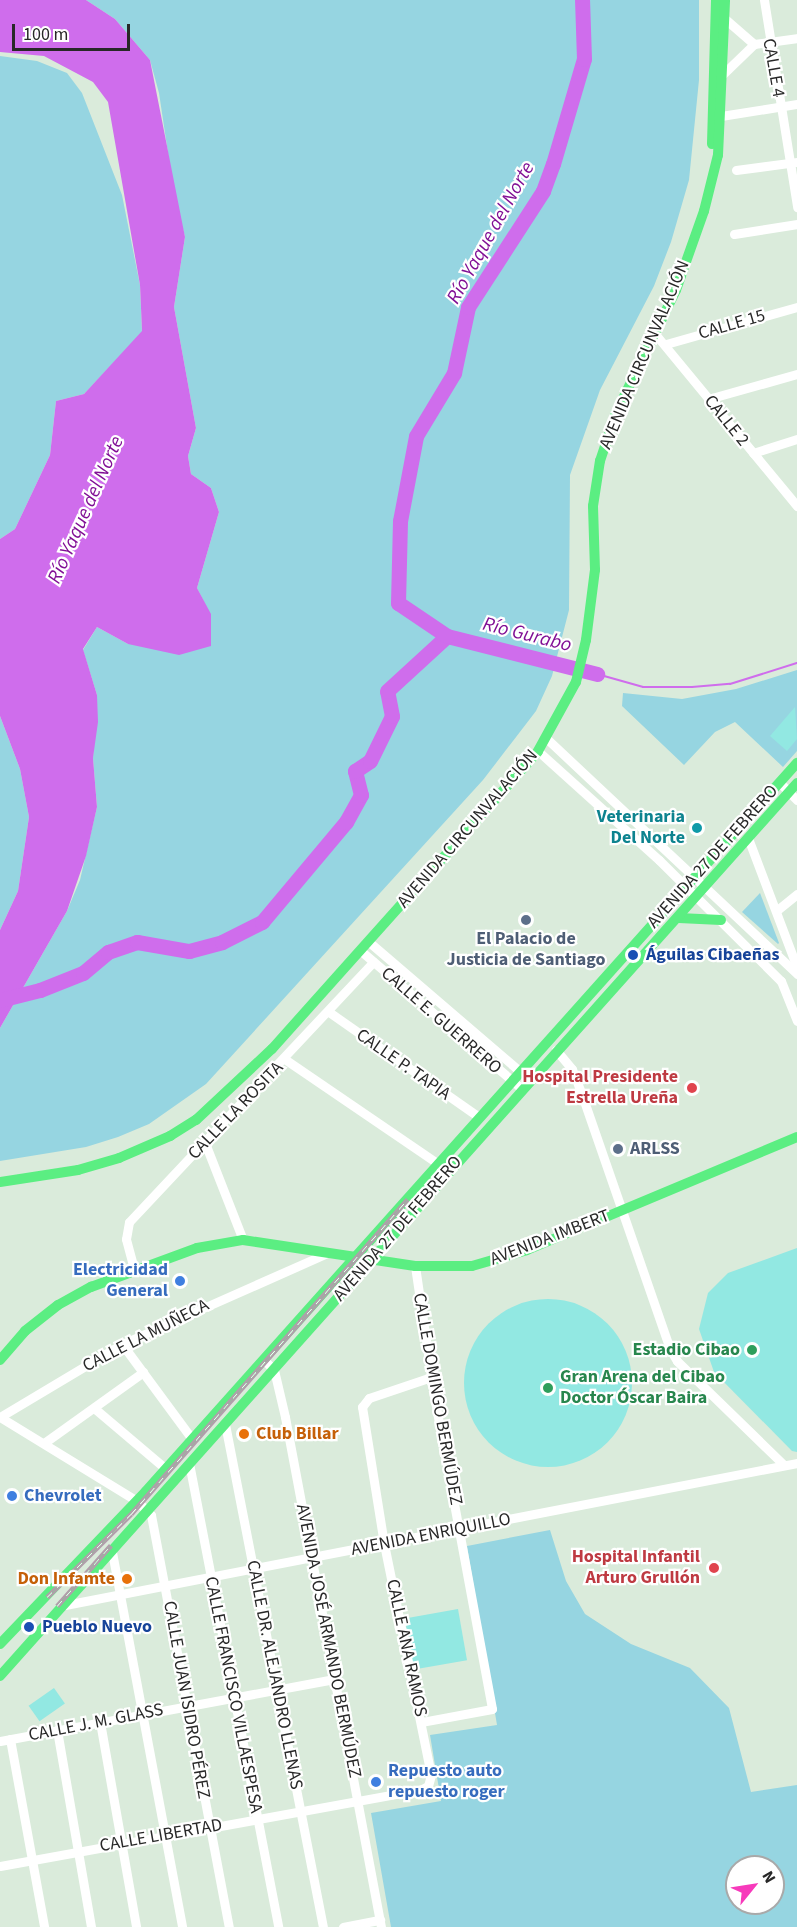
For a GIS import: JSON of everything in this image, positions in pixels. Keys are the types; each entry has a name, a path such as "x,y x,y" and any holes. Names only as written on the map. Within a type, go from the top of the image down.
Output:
{"main road":[{"name":"AVENIDA CIRCUNVALACIÓN","path":"711,175 716,0"},
{"name":"AVENIDA CIRCUNVALACIÓN","path":"0,1182 78,1170 119,1158 179,1131 237,1086 369,942 538,751 546,738 576,682 586,640 595,570 593,506 600,461 616,413 656,335 704,211 711,175 718,155 725,0"},
{"name":"AVENIDA 27 DE FEBRERO","path":"0,1644 166,1469 354,1255 797,763"},
{"name":"AVENIDA 27 DE FEBRERO","path":"0,1676 556,1050 679,918 748,838 793,796 797,783"},
{"path":"679,918 721,920"},
{"name":"AVENIDA IMBERT","path":"0,1360 25,1331 58,1305 134,1269 222,1241 243,1240 330,1251 415,1266 472,1266 492,1261 623,1210 797,1137"}],"street":[{"name":"CALLE 4","path":"764,0 768,42 793,163 797,207"},
{"path":"724,18 754,44"},
{"path":"722,75 754,44 797,38"},
{"path":"721,116 797,104"},
{"path":"736,170 793,163"},
{"path":"734,234 797,224"},
{"name":"CALLE 15","path":"666,344 797,307"},
{"name":"CALLE 2","path":"656,335 666,344 708,399 797,506"},
{"path":"708,399 797,374"},
{"path":"753,453 797,439"},
{"path":"546,738 797,974"},
{"path":"538,751 687,887 783,984 797,1021"},
{"path":"780,783 793,796"},
{"path":"748,838 797,968"},
{"path":"776,911 797,894"},
{"name":"CALLE E. GUERRERO","path":"369,942 514,1077 522,1089"},
{"name":"CALLE E. GUERRERO","path":"361,951 514,1077 530,1080"},
{"name":"CALLE LA ROSITA","path":"134,1269 126,1239 129,1222 286,1060 373,962"},
{"path":"783,984 797,979"},
{"name":"CALLE P. TAPIA","path":"328,1012 479,1117"},
{"path":"556,1050 572,1069 677,1361 784,1466"},
{"path":"286,1060 437,1163"},
{"path":"205,1143 243,1240"},
{"name":"CALLE LA MUÑECA","path":"0,1417 122,1344 330,1251"},
{"name":"CALLE DOMINGO BERMÚDEZ","path":"415,1266 431,1377 492,1709 422,1722"},
{"path":"122,1344 192,1439"},
{"path":"264,1360 274,1370"},
{"name":"AVENIDA JOSÉ ARMANDO BERMÚDEZ","path":"274,1370 312,1559 380,1924"},
{"path":"44,1443 143,1372"},
{"name":"CALLE ANA RAMOS","path":"428,1786 431,1775 422,1722 384,1544 362,1404 431,1377"},
{"path":"94,1408 166,1469"},
{"path":"0,1417 137,1501 147,1510"},
{"name":"CALLE DR. ALEJANDRO LLENAS","path":"225,1424 323,1927"},
{"name":"CALLE FRANCISCO VILLAESPESA","path":"189,1463 232,1697 278,1927"},
{"name":"AVENIDA ENRIQUILLO","path":"65,1605 312,1559 797,1463"},
{"name":"CALLE JUAN ISIDRO PÉREZ","path":"147,1510 166,1586 186,1705 229,1927"},
{"path":"112,1552 182,1927"},
{"name":"CALLE J. M. GLASS","path":"5,1740 334,1679"},
{"path":"100,1722 136,1927"},
{"path":"57,1730 91,1927"},
{"path":"5,1740 32,1860 44,1927"},
{"name":"CALLE LIBERTAD","path":"0,1866 258,1820 428,1786"},
{"path":"343,1927 380,1924"}],"shaded area":[{"path":"86,0 699,0 699,80 689,180 671,242 654,286 600,390 570,475 569,610 552,676 536,711 483,780 206,1084 149,1124 118,1137 86,1147 0,1161 0,1028 67,911 80,880 97,807 93,758 97,695 83,650 97,627 128,644 210,614 197,588 219,512 211,488 191,474 188,456 196,428 174,307 185,237 174,193 159,93 150,60 115,19"},
{"path":"0,56 37,61 67,73 82,93 122,195 140,285 142,332 84,394 56,401 50,455 15,529 0,539"},
{"path":"797,670 797,751 783,767 735,722 715,732 684,765 622,706 623,693 682,699 736,689"},
{"path":"795,707 797,739 787,751 770,736"},
{"path":"0,716 20,769 29,817 18,891 0,930"},
{"path":"760,893 779,943 778,944 742,912"},
{"name":"Estadio Cibao","path":"797,1248 797,1452 792,1451 714,1372 699,1329 708,1293 728,1273"},
{"name":"Gran Arena del Cibao Doctor Óscar Baira","path":"548,1299 564,1300 580,1305 595,1313 607,1324 618,1336 626,1351 631,1367 631,1399 626,1415 618,1430 607,1442 595,1453 580,1461 564,1466 548,1467 532,1466 516,1461 501,1453 489,1442 478,1430 470,1415 465,1399 464,1383 465,1367 470,1351 478,1336 489,1324 501,1313 516,1305 532,1300"},
{"path":"550,1530 566,1581 585,1614 631,1644 690,1668 729,1708 751,1792 797,1785 797,1927 391,1927 371,1813 441,1801 430,1735 497,1725 467,1546"},
{"path":"458,1609 467,1660 414,1670 405,1618"},
{"path":"54,1688 65,1704 40,1721 29,1706"}],"water":[{"path":"0,0 86,0 115,19 150,60 185,237 174,307 196,428 188,456 191,474 211,488 219,512 197,588 211,614 211,646 179,655 128,644 97,627 83,649 97,695 98,722 93,758 97,807 86,856 67,911 0,1028 0,930 18,891 29,817 20,769 0,716 0,539 15,529 50,455 56,401 84,394 142,331 140,285 108,102 93,82 44,56 0,52"}],"waterway":[{"name":"Río Yaque del Norte","path":"0,1000 40,990 83,973 108,952 137,942 189,951 222,942 262,922 346,822 361,795 355,771 370,761 392,716 387,691 447,636 398,603 400,521 416,436 454,373 468,307 543,191 584,59 582,0"},
{"name":"Río Gurabo","path":"447,636 597,674"},
{"path":"597,674 643,687 692,687 730,684 797,663"}],"railway":[{"path":"47,1597 131,1514 408,1199"},
{"path":"57,1606 111,1545"}],"place":[{"name":"Veterinaria Del Norte","path":"697,828"},
{"name":"El Palacio de Justicia de Santiago","path":"526,920"},
{"name":"Águilas Cibaeñas","path":"633,955"},
{"name":"Hospital Presidente Estrella Ureña","path":"692,1088"},
{"name":"ARLSS","path":"618,1149"},
{"name":"Electricidad General","path":"180,1281"},
{"name":"Estadio Cibao","path":"752,1350"},
{"name":"Gran Arena del Cibao Doctor Óscar Baira","path":"548,1388"},
{"name":"Club Billar","path":"244,1434"},
{"name":"Chevrolet","path":"12,1496"},
{"name":"Hospital Infantil Arturo Grullón","path":"714,1568"},
{"name":"Don Infamte","path":"127,1579"},
{"name":"Pueblo Nuevo","path":"29,1627"},
{"name":"Repuesto auto repuesto roger","path":"376,1782"}]}
